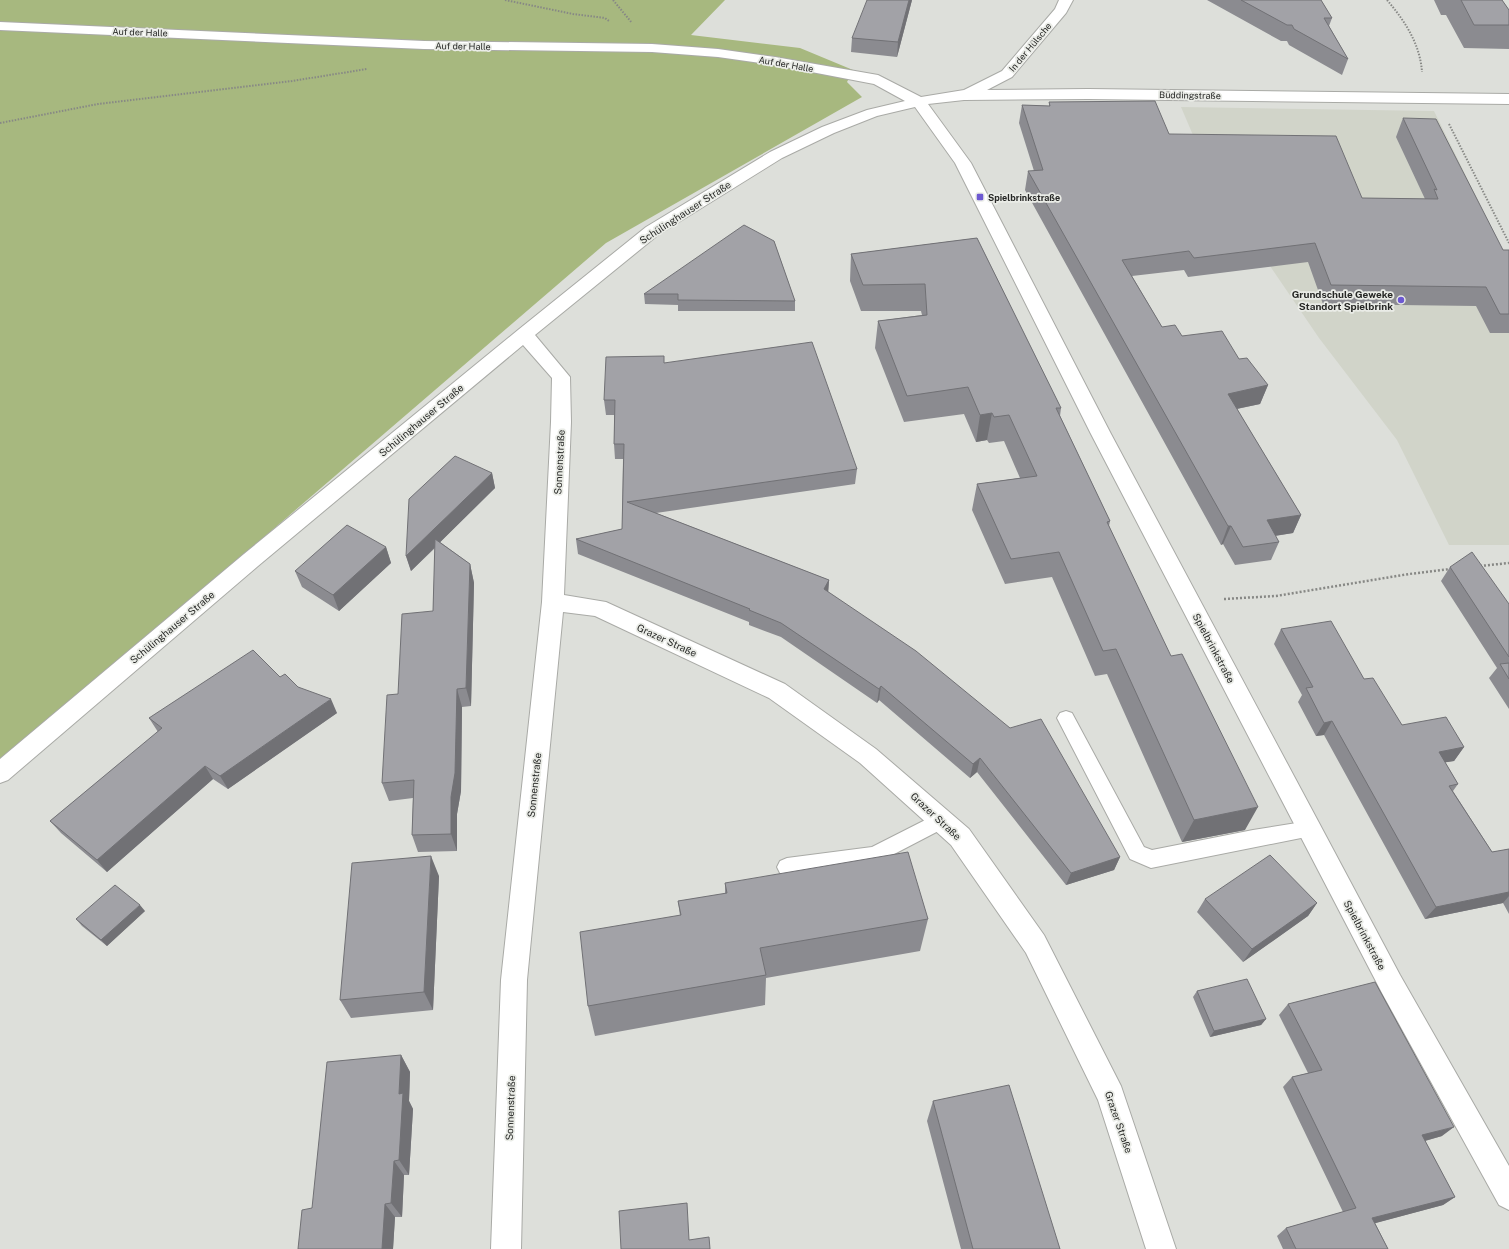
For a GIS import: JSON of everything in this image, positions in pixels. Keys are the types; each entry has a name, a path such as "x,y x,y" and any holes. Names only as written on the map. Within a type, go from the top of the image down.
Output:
{"street":[{"name":"In der Hülsche","path":"964,95 1007,74 1061,10 1066,0"},
{"name":"Auf der Halle","path":"0,26 424,45 652,48 775,61 878,80 919,102"},
{"name":"Büddingstraße","path":"872,112 935,98 964,95 1095,94 1509,98"},
{"name":"Spielbrinkstraße","path":"919,102 963,163 1189,601 1390,984 1509,1195"},
{"name":"Schülinghauser Straße","path":"0,773 251,560 524,334 652,231 776,155 828,130 872,112"},
{"name":"Sonnenstraße","path":"506,1249 514,980 553,602 561,422 561,377 524,334"},
{"name":"Grazer Straße","path":"553,602 598,608 777,691 868,756 960,837 1035,944 1111,1096 1161,1249"}],"lane":[{"path":"1066,718 1136,853 1151,859 1253,838 1309,829"},
{"path":"787,867 875,855 941,820"}],"path":[{"path":"505,0 573,14 605,18 652,48"},
{"path":"1387,0 1404,23 1422,62 1419,97"},
{"path":"0,123 98,104 292,81 371,68"},
{"path":"1436,98 1509,243"},
{"path":"1478,566 1509,563"},
{"path":"1189,601 1276,596 1409,574 1455,569"}],"shaded area":[{"name":"Grundschule Geweke Standort Spielbrink","path":"1181,107 1434,111 1509,263 1509,545 1449,545 1397,440 1319,338 1213,182"}],"green space":[{"path":"0,0 725,0 691,35 800,48 853,70 847,82 862,97 606,243 0,764"}],"building":[{"path":"867,0 909,0 898,42 852,38"},
{"path":"1241,0 1321,0 1332,18 1324,18 1348,59 1294,29 1292,25 1287,25"},
{"path":"1461,0 1502,0 1509,10 1509,25 1474,25"},
{"path":"1155,101 1169,134 1336,136 1362,198 1438,199 1434,189 1437,190 1403,118 1436,119 1503,250 1509,250 1509,314 1500,314 1486,287 1331,285 1315,243 1194,258 1189,251 1122,260 1162,327 1175,325 1182,336 1222,331 1239,359 1247,358 1268,385 1228,394 1301,515 1267,520 1279,542 1243,547 1231,526 1228,526 1028,171 1043,170 1022,105 1050,106 1049,102"},
{"path":"744,225 774,241 795,301 678,300 678,294 644,294"},
{"path":"977,238 1061,408 1056,408 1110,521 1107,522 1171,656 1182,654 1258,807 1194,820 1116,649 1103,651 1059,552 1011,559 977,484 1037,476 1009,415 994,417 992,413 980,415 968,387 907,396 878,321 927,315 925,284 863,285 851,254"},
{"path":"812,342 857,469 627,502 829,580 824,589 916,651 1010,728 1041,719 1120,857 1071,873 980,758 973,764 881,686 879,689 781,623 749,610 750,609 576,539 622,529 624,444 614,444 615,400 604,400 606,357 664,356 664,363"},
{"path":"455,456 492,473 406,556 409,499"},
{"path":"347,525 386,547 333,595 295,571"},
{"path":"435,539 470,564 466,688 457,689 455,773 451,797 451,834 412,835 414,780 382,783 387,695 398,694 402,614 433,611"},
{"path":"1472,552 1509,604 1509,657 1450,567"},
{"path":"1331,621 1364,679 1373,678 1402,725 1446,717 1464,747 1439,752 1458,784 1449,786 1492,852 1509,849 1509,892 1436,907 1332,721 1324,723 1306,688 1313,687 1281,629"},
{"path":"253,650 280,677 285,674 298,687 331,699 220,776 205,766 97,860 50,821 162,728 149,718"},
{"path":"1509,663 1509,679 1500,664"},
{"path":"908,852 928,919 760,948 766,975 588,1006 580,932 681,915 678,901 727,893 725,883"},
{"path":"1270,855 1317,903 1252,949 1205,899"},
{"path":"431,856 424,992 340,1000 352,863"},
{"path":"115,885 140,905 101,940 76,919"},
{"path":"1247,979 1266,1019 1214,1031 1197,991"},
{"path":"1375,982 1454,1127 1422,1135 1455,1197 1372,1218 1388,1249 1296,1249 1286,1228 1356,1208 1292,1077 1322,1070 1288,1004"},
{"path":"401,1055 399,1094 403,1093 399,1160 394,1161 391,1203 385,1204 382,1249 298,1249 302,1210 312,1208 327,1062"},
{"path":"1009,1085 1060,1249 973,1249 933,1101"},
{"path":"687,1203 689,1240 709,1237 710,1249 621,1249 619,1211"}],"place":[{"name":"Spielbrinkstraße","path":"980,197"},
{"name":"Grundschule Geweke Standort Spielbrink","path":"1401,300"}]}
